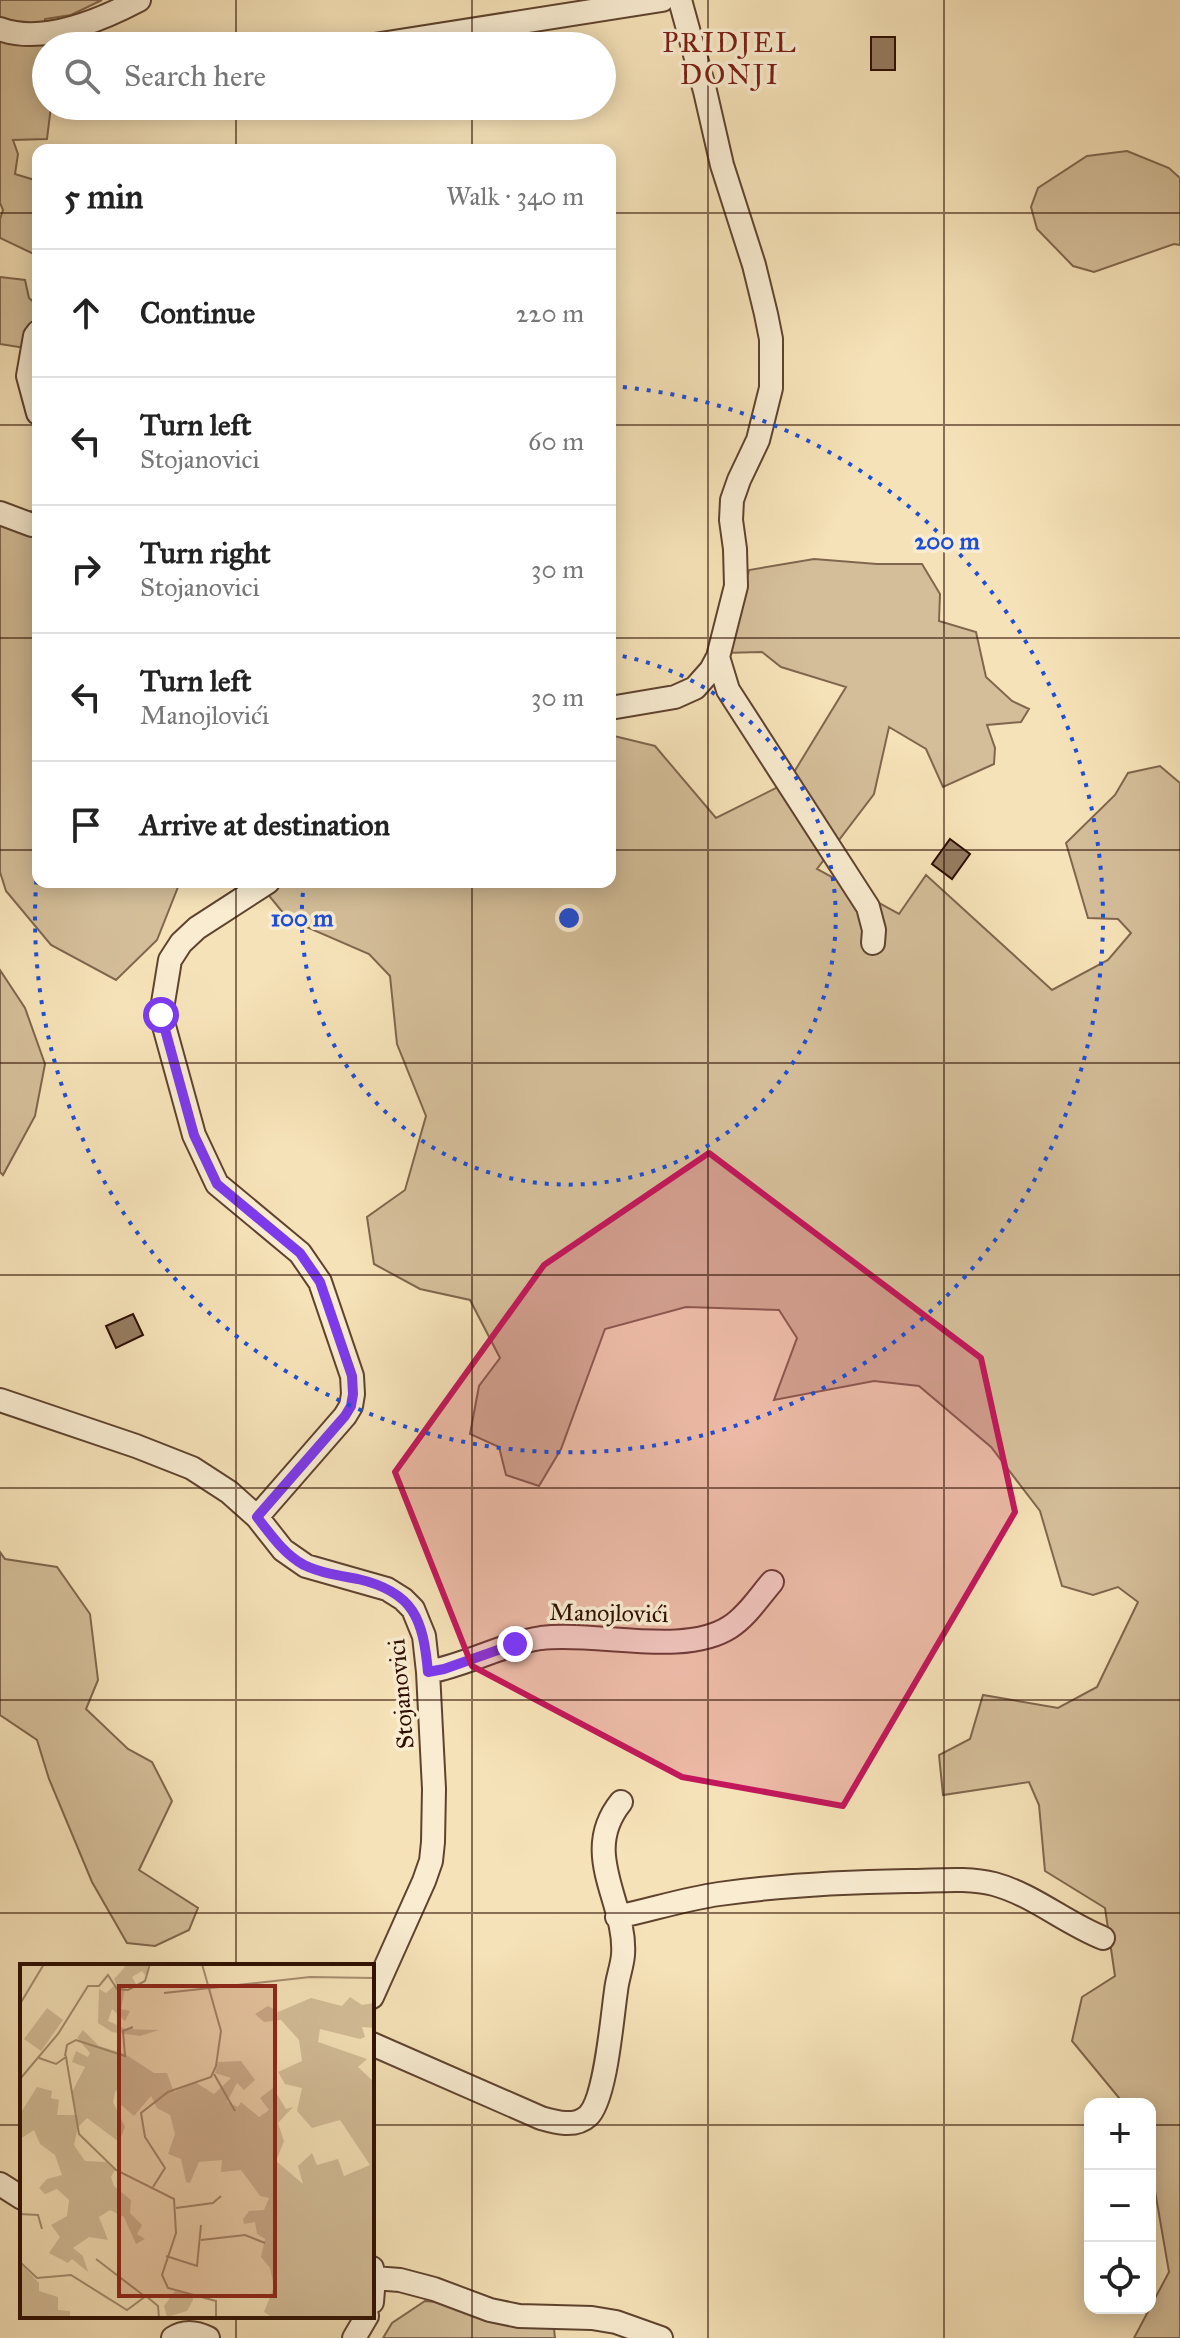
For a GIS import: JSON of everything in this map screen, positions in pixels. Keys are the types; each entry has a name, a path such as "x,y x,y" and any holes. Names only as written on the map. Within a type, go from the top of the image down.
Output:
{"street":[{"path":"48,32 94,19 139,0"},
{"path":"457,32 662,0"},
{"path":"616,707 675,697 695,688 718,657 736,586 732,500 758,440 767,411 772,377 771,339 754,265 722,165 680,0"},
{"path":"0,29 13,34 32,34"},
{"path":"32,353 28,376 32,391"},
{"path":"0,513 32,525"},
{"path":"718,657 735,703 868,907 874,930 873,943"},
{"path":"257,1517 345,1416 351,1406 352,1376 320,1282 300,1253 217,1184 194,1135 161,1015 170,960 181,943 197,928 259,888"},
{"name":"Stojanovici","path":"0,1400 192,1468 229,1492 257,1517 283,1550 306,1566 387,1589 413,1609 424,1636 428,1672 434,1789 431,1861 374,1993"},
{"name":"Manojlovići","path":"428,1672 537,1639 579,1636 674,1640 710,1637 733,1625 772,1582"},
{"path":"374,2045 541,2118 560,2123 575,2122 588,2116 598,2096 623,1954 605,1858 605,1831 621,1802"},
{"path":"617,1917 676,1902 765,1888 953,1881 990,1883 1021,1893 1103,1938"},
{"path":"0,2184 20,2197"},
{"path":"374,2273 434,2289 490,2310 519,2316 592,2318 616,2322 661,2338"},
{"path":"354,2338 366,2318"},
{"path":"176,2329 208,2338"}],"highlighted area":[{"path":"709,1153 981,1358 1015,1512 843,1806 682,1777 472,1666 395,1472 544,1265"}],"shaded area":[{"path":"0,0 102,0 71,15 45,19 47,32 32,32 32,120 49,120 47,139 13,140 18,154 15,174 32,179 32,253 0,238 3,210 0,203"},
{"path":"1127,151 1169,168 1180,178 1180,245 1174,244 1094,272 1073,266 1037,229 1031,207 1038,188 1087,156"},
{"path":"0,277 25,280 32,301 32,349 0,344"},
{"path":"32,511 32,888 178,888 157,940 116,980 51,945 6,891 0,872 0,517"},
{"path":"814,559 922,564 940,594 939,621 976,632 986,677 1012,701 1029,709 1021,722 987,725 995,748 994,764 943,787 926,749 889,727 874,794 817,869 899,914 926,875 1052,990 1108,960 1131,933 1118,919 1088,918 1066,843 1115,795 1128,773 1160,766 1180,783 1180,2338 1134,2338 1147,2314 1156,2314 1156,2297 1169,2272 1156,2197 1156,2098 1119,2098 1072,2041 1082,1997 1115,1976 1105,1908 1045,1871 1039,1805 1029,1782 943,1795 939,1755 970,1739 983,1695 1058,1708 1097,1687 1138,1602 1118,1587 1093,1595 1062,1586 1040,1511 991,1447 919,1386 874,1381 774,1400 797,1338 779,1310 686,1307 605,1329 561,1449 539,1486 506,1475 499,1447 470,1434 479,1386 500,1358 470,1300 420,1289 374,1264 367,1217 405,1190 426,1116 397,1044 390,976 369,954 288,919 264,888 616,888 616,736 655,746 716,818 788,782 846,687 781,667 762,652 723,653 739,613 749,570"},
{"path":"0,970 25,1008 45,1064 35,1116 3,1175 0,1172"},
{"path":"0,1552 5,1559 57,1567 90,1614 98,1680 86,1709 128,1749 152,1762 172,1801 139,1870 198,1908 189,1930 155,1946 127,1943 92,1882 49,1779 37,1740 0,1715"},
{"path":"425,2301 475,2306 523,2317 554,2329 555,2338 383,2338 392,2323"}],"building":[{"path":"871,37 895,37 895,70 871,70"},
{"path":"950,839 970,854 952,879 932,864"},
{"path":"133,1314 143,1335 116,1348 106,1326"}],"district":[{"name":"PRIDJEL DONJI","path":"730,58"}],"route":[{"path":"161,1015 194,1135 217,1184 300,1253 320,1282 352,1376 351,1406 345,1416 257,1517 283,1550 306,1566 362,1580 403,1599 420,1622 428,1672 515,1644"}]}
